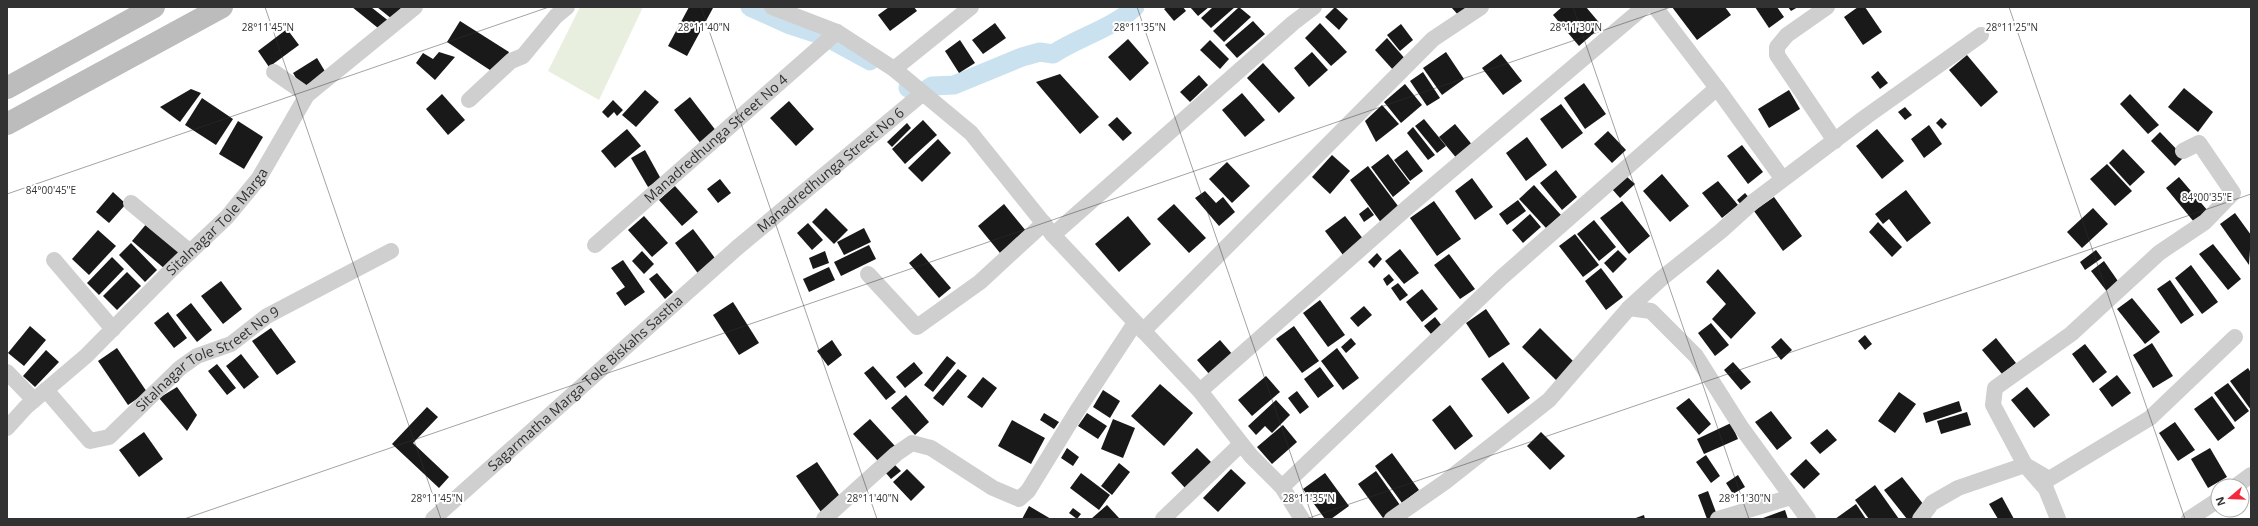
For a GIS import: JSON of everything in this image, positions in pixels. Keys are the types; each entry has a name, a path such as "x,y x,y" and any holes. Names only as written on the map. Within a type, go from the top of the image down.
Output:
{"street":[{"path":"7,88 154,7"},
{"path":"7,124 222,7"},
{"name":"Sitalnagar Tole Marga","path":"7,428 40,395 86,356 227,217 259,178 307,95 415,7"},
{"path":"468,100 511,61 523,56 556,16 567,7"},
{"path":"772,7 837,32 894,69 971,132 1049,229 1200,391 1241,444 1282,487 1302,519"},
{"path":"894,69 971,7"},
{"path":"868,274 917,327 980,282 1049,229 1293,23 1314,7"},
{"path":"824,519 896,454 912,443 931,448 993,488 1019,499 1028,491 1077,411 1139,327 1433,40 1481,7"},
{"path":"1200,391 1408,207 1644,7"},
{"path":"1655,7 1717,88 1782,178"},
{"path":"1827,7 1787,35 1777,47 1777,55 1835,141"},
{"name":"Manadredhunga Street No 4","path":"595,245 837,32"},
{"path":"1392,519 1445,482 1549,400 1594,351 1629,308 1782,178 1981,35"},
{"path":"274,72 307,95"},
{"path":"1282,487 1502,278 1717,88"},
{"name":"Manadredhunga Street No 6","path":"738,247 923,93"},
{"path":"2058,519 2046,489 2025,465 1993,404 1995,388 2071,334 2159,254 2205,222 2233,193 2199,144 2183,151"},
{"path":"131,203 190,252"},
{"name":"Sagarmatha Marga Tole Biskahs Sastha","path":"433,519 738,247"},
{"name":"Sitalnagar Tole Street No 9","path":"40,395 90,441 108,437 180,368 197,356 231,344 268,316 391,251"},
{"path":"54,260 113,329"},
{"path":"1629,308 1650,311 1696,356 1741,427 1791,498 1808,519"},
{"path":"1920,519 1932,503 1958,488 2025,465 2049,479 2150,418 2235,337"},
{"path":"7,372 40,395"},
{"path":"1163,519 1241,444"},
{"path":"1718,519 1791,498"},
{"path":"2189,519 2210,505"}],"green space":[{"path":"580,7 643,7 599,100 548,71"}],"building":[{"path":"352,7 371,7 390,22 383,32"},
{"path":"377,7 402,7 392,19"},
{"path":"689,7 713,8 687,56 668,46"},
{"path":"889,7 914,7 917,11 890,31 878,15"},
{"path":"1167,7 1183,7 1186,11 1174,21 1164,9"},
{"path":"1190,7 1209,7 1198,16"},
{"path":"1213,7 1235,7 1211,28 1201,18"},
{"path":"1239,7 1251,17 1224,42 1213,31"},
{"path":"1335,7 1348,19 1339,30 1325,17"},
{"path":"1451,7 1470,7 1460,17"},
{"path":"1562,7 1586,7 1602,26 1579,46 1553,15"},
{"path":"1672,7 1725,7 1731,15 1697,40"},
{"path":"1755,7 1777,7 1784,17 1769,28"},
{"path":"1788,7 1798,7 1791,11"},
{"path":"1858,7 1865,7 1882,32 1863,45 1844,17"},
{"path":"460,21 509,52 496,74 447,42"},
{"path":"1253,21 1265,34 1237,58 1225,45"},
{"path":"995,23 1006,38 983,54 972,40"},
{"path":"1320,23 1347,52 1331,66 1305,38"},
{"path":"1401,24 1413,40 1400,51 1387,35"},
{"path":"287,29 299,45 269,67 258,51"},
{"path":"1387,38 1407,61 1395,72 1375,50"},
{"path":"1128,39 1149,63 1130,81 1108,57"},
{"path":"960,40 975,63 959,73 945,51"},
{"path":"1210,40 1229,59 1220,69 1200,50"},
{"path":"439,52 455,57 435,80 416,63 423,53 433,59"},
{"path":"1312,52 1328,70 1309,87 1294,68"},
{"path":"1446,52 1464,79 1442,95 1423,68"},
{"path":"1501,54 1522,81 1503,95 1482,68"},
{"path":"1967,55 1998,92 1981,107 1949,70"},
{"path":"317,58 326,73 302,88 293,73"},
{"path":"1263,63 1295,98 1279,113 1247,78"},
{"path":"1878,71 1888,83 1880,89 1871,77"},
{"path":"1423,72 1440,98 1427,106 1410,81"},
{"path":"1060,74 1099,117 1080,134 1036,82"},
{"path":"1199,75 1208,85 1190,102 1180,92"},
{"path":"1584,83 1606,114 1585,129 1564,98"},
{"path":"1405,84 1422,105 1401,123 1384,102"},
{"path":"2184,88 2213,112 2198,132 2168,107"},
{"path":"191,89 201,93 180,122 160,107"},
{"path":"645,90 659,102 636,127 622,115"},
{"path":"1789,90 1800,109 1769,128 1758,109"},
{"path":"1242,93 1265,120 1245,137 1222,110"},
{"path":"442,94 465,120 448,135 426,109"},
{"path":"2130,94 2159,125 2148,134 2120,104"},
{"path":"690,97 717,132 702,145 674,110"},
{"path":"202,98 233,119 216,145 185,125"},
{"path":"613,100 623,110 617,116 614,112 608,118 602,112"},
{"path":"789,101 814,129 796,146 770,118"},
{"path":"1561,104 1583,133 1562,149 1540,119"},
{"path":"1382,105 1399,124 1376,142 1365,121"},
{"path":"1905,107 1912,115 1905,120 1898,112"},
{"path":"1117,117 1132,133 1123,141 1108,125"},
{"path":"1941,118 1947,124 1942,129 1936,123"},
{"path":"1424,119 1446,146 1437,153 1415,126"},
{"path":"923,120 937,135 905,164 892,149"},
{"path":"238,121 263,137 244,169 219,154"},
{"path":"907,123 911,128 892,147 887,142"},
{"path":"1455,124 1474,147 1458,160 1439,137"},
{"path":"1929,125 1942,144 1924,158 1911,139"},
{"path":"1413,127 1435,155 1428,160 1407,133"},
{"path":"627,129 641,146 615,168 601,151"},
{"path":"1877,129 1904,161 1882,179 1856,146"},
{"path":"1608,131 1626,150 1612,163 1594,144"},
{"path":"2160,132 2184,157 2175,166 2151,141"},
{"path":"1527,137 1547,165 1526,181 1506,153"},
{"path":"938,139 951,153 922,182 908,168"},
{"path":"1742,145 1763,172 1748,184 1727,156"},
{"path":"2123,149 2145,172 2130,186 2109,163"},
{"path":"645,150 661,179 648,187 631,158"},
{"path":"1407,150 1423,171 1410,181 1394,160"},
{"path":"1388,154 1410,183 1393,197 1371,167"},
{"path":"1332,155 1350,171 1330,194 1312,177"},
{"path":"1227,162 1250,186 1232,203 1209,179"},
{"path":"2107,164 2132,191 2115,206 2090,179"},
{"path":"1368,166 1401,210 1382,224 1350,180"},
{"path":"1556,170 1577,197 1562,210 1540,183"},
{"path":"1662,174 1689,206 1670,222 1643,191"},
{"path":"1626,176 1635,184 1620,198 1612,189"},
{"path":"2179,177 2208,211 2194,222 2166,188"},
{"path":"1472,178 1493,207 1475,220 1455,191"},
{"path":"720,179 731,193 718,203 707,189"},
{"path":"1718,181 1738,205 1722,218 1702,193"},
{"path":"1534,185 1561,215 1546,228 1519,199"},
{"path":"675,186 698,212 682,226 659,200"},
{"path":"1906,190 1931,223 1907,242 1889,219 1883,224 1875,214"},
{"path":"1205,191 1216,203 1223,197 1235,212 1219,226 1195,198"},
{"path":"113,192 126,204 109,223 96,212"},
{"path":"1745,193 1751,200 1743,207 1737,200"},
{"path":"1774,197 1802,236 1783,251 1754,211"},
{"path":"1518,200 1526,211 1507,225 1499,214"},
{"path":"1434,201 1461,239 1437,256 1410,218"},
{"path":"1622,201 1650,236 1629,254 1600,218"},
{"path":"1004,204 1026,231 1000,253 978,226"},
{"path":"1174,204 1206,238 1189,253 1157,219"},
{"path":"1368,207 1374,215 1364,222 1359,214"},
{"path":"826,208 848,230 834,244 812,222"},
{"path":"2093,208 2108,224 2082,248 2067,232"},
{"path":"2235,213 2251,235 2249,265 2220,224"},
{"path":"1530,214 1541,227 1523,243 1512,230"},
{"path":"644,216 668,243 652,257 628,230"},
{"path":"1128,216 1151,244 1119,272 1095,244"},
{"path":"1345,216 1364,240 1343,255 1325,231"},
{"path":"1594,220 1616,247 1599,261 1577,234"},
{"path":"148,222 181,250 165,269 132,241"},
{"path":"1878,222 1902,247 1892,257 1869,232"},
{"path":"808,223 823,240 812,250 797,233"},
{"path":"864,228 871,242 844,255 837,242"},
{"path":"693,229 718,262 700,276 675,243"},
{"path":"98,230 116,246 89,275 72,259"},
{"path":"1575,234 1599,265 1583,277 1559,246"},
{"path":"131,243 157,270 145,282 119,255"},
{"path":"2213,244 2241,279 2228,290 2199,254"},
{"path":"869,245 876,259 841,276 834,262"},
{"path":"1400,249 1419,273 1404,284 1385,261"},
{"path":"1618,250 1627,259 1613,273 1604,263"},
{"path":"2096,250 2102,258 2085,270 2080,262"},
{"path":"642,251 654,264 644,274 632,261"},
{"path":"825,251 829,263 813,269 809,258"},
{"path":"921,253 951,288 939,298 909,263"},
{"path":"1377,253 1382,259 1374,268 1368,262"},
{"path":"1449,254 1475,289 1460,299 1434,265"},
{"path":"112,257 124,269 99,295 87,283"},
{"path":"623,260 645,292 625,306 616,293 625,287 611,268"},
{"path":"2104,261 2120,284 2108,293 2091,271"},
{"path":"2191,265 2218,302 2202,314 2175,278"},
{"path":"829,267 835,280 809,292 803,279"},
{"path":"1601,268 1623,297 1606,310 1585,281"},
{"path":"1718,269 1756,313 1731,339 1712,319 1726,304 1706,282"},
{"path":"127,272 141,286 117,310 103,296"},
{"path":"657,273 673,292 665,299 649,279"},
{"path":"1389,274 1394,280 1387,286 1383,279"},
{"path":"2170,280 2194,315 2181,324 2157,289"},
{"path":"221,281 242,309 223,324 201,296"},
{"path":"1398,283 1408,295 1400,301 1391,288"},
{"path":"1422,289 1438,309 1422,322 1406,302"},
{"path":"2132,298 2160,332 2145,344 2117,309"},
{"path":"1320,300 1345,335 1328,347 1303,313"},
{"path":"733,302 759,343 739,355 713,315"},
{"path":"191,303 212,330 197,342 176,315"},
{"path":"1364,306 1372,315 1358,327 1350,318"},
{"path":"1486,309 1510,344 1489,358 1466,323"},
{"path":"168,312 187,338 174,348 154,323"},
{"path":"1435,317 1442,326 1431,334 1424,326"},
{"path":"1711,323 1729,345 1715,356 1698,333"},
{"path":"30,326 46,340 24,366 8,353"},
{"path":"1294,326 1319,361 1302,373 1276,339"},
{"path":"271,328 296,362 277,375 252,341"},
{"path":"1540,328 1575,363 1557,381 1522,347"},
{"path":"1865,335 1872,344 1865,350 1858,341"},
{"path":"1351,338 1356,344 1346,353 1341,347"},
{"path":"1781,338 1792,350 1781,360 1771,347"},
{"path":"1996,338 2016,363 2002,374 1982,350"},
{"path":"832,340 842,355 828,366 817,351"},
{"path":"1220,340 1233,355 1210,375 1197,360"},
{"path":"2152,343 2173,376 2153,388 2133,355"},
{"path":"2085,344 2107,372 2093,383 2072,354"},
{"path":"117,348 147,392 128,405 98,361"},
{"path":"1337,348 1359,378 1343,390 1321,361"},
{"path":"46,350 59,362 35,387 23,376"},
{"path":"241,354 259,377 244,389 226,366"},
{"path":"947,356 956,363 933,392 924,385"},
{"path":"914,362 923,373 905,388 896,377"},
{"path":"1503,362 1530,398 1508,414 1481,379"},
{"path":"1733,362 1751,382 1741,390 1724,370"},
{"path":"217,364 236,388 227,395 208,371"},
{"path":"873,366 896,392 886,400 864,373"},
{"path":"1320,367 1334,386 1318,398 1304,379"},
{"path":"2248,368 2251,373 2251,410 2230,381"},
{"path":"958,369 967,376 943,406 933,398"},
{"path":"2117,375 2131,393 2112,407 2099,389"},
{"path":"1266,376 1280,392 1252,416 1238,400"},
{"path":"983,377 997,388 982,408 967,397"},
{"path":"2228,383 2249,411 2235,422 2214,393"},
{"path":"1160,384 1193,413 1164,446 1131,416"},
{"path":"177,387 197,415 187,431 159,398"},
{"path":"2027,387 2050,415 2034,428 2011,400"},
{"path":"1103,390 1120,401 1110,418 1093,407"},
{"path":"1297,391 1309,407 1300,414 1288,398"},
{"path":"1899,392 1916,404 1895,433 1878,421"},
{"path":"906,395 929,422 915,435 891,408"},
{"path":"2212,396 2235,428 2218,441 2194,409"},
{"path":"1689,398 1711,424 1699,435 1676,408"},
{"path":"1276,400 1290,415 1272,433 1265,426 1256,435 1248,426"},
{"path":"1959,401 1962,411 1926,423 1923,413"},
{"path":"1450,405 1473,436 1455,450 1432,420"},
{"path":"427,407 438,417 413,443 449,477 439,488 392,444"},
{"path":"1771,411 1792,438 1777,450 1755,422"},
{"path":"1967,412 1971,425 1941,434 1937,421"},
{"path":"1044,413 1059,422 1054,429 1040,420"},
{"path":"1087,413 1107,426 1098,439 1078,426"},
{"path":"870,419 895,446 878,461 853,434"},
{"path":"1113,419 1135,428 1123,458 1101,449"},
{"path":"1012,420 1045,438 1031,464 998,446"},
{"path":"2175,422 2195,450 2178,461 2159,433"},
{"path":"1731,423 1738,439 1704,454 1697,439"},
{"path":"1283,425 1297,442 1272,464 1257,447"},
{"path":"1827,429 1837,440 1820,454 1810,443"},
{"path":"144,432 163,459 139,477 119,450"},
{"path":"1541,432 1565,456 1550,470 1527,446"},
{"path":"1067,448 1079,457 1073,466 1061,458"},
{"path":"1197,448 1214,465 1187,490 1171,473"},
{"path":"2210,448 2227,477 2210,478 2210,487 2208,488 2191,459"},
{"path":"1392,453 1419,490 1402,503 1375,466"},
{"path":"1706,455 1720,476 1711,483 1696,462"},
{"path":"1806,459 1820,474 1804,489 1790,474"},
{"path":"817,462 841,498 821,512 796,476"},
{"path":"1119,463 1130,472 1112,495 1101,486"},
{"path":"894,464 901,471 891,479 885,472"},
{"path":"907,469 925,487 911,501 893,482"},
{"path":"1231,469 1246,483 1218,512 1203,498"},
{"path":"1376,471 1400,505 1383,518 1358,484"},
{"path":"1081,473 1110,495 1099,510 1070,488"},
{"path":"1325,473 1349,506 1331,519 1325,519 1303,489"},
{"path":"1738,475 1745,487 1733,494 1726,483"},
{"path":"1902,477 1927,509 1914,519 1907,519 1884,490"},
{"path":"1875,485 1899,519 1869,519 1855,500"},
{"path":"1708,491 1717,515 1707,519 1698,495"},
{"path":"2002,497 2014,519 1998,519 1989,504"},
{"path":"1856,504 1866,519 1835,519"},
{"path":"1107,505 1120,519 1091,519"},
{"path":"1029,506 1051,519 1022,519"},
{"path":"1073,508 1081,514 1077,519 1069,513"},
{"path":"1785,510 1788,519 1763,518"},
{"path":"1644,515 1645,519 1633,519"}],"waterway":[{"path":"750,7 790,25 824,36 870,61"},
{"path":"908,88 918,95 932,86 954,85 1022,57 1040,52 1053,54 1117,21 1135,7"}]}
